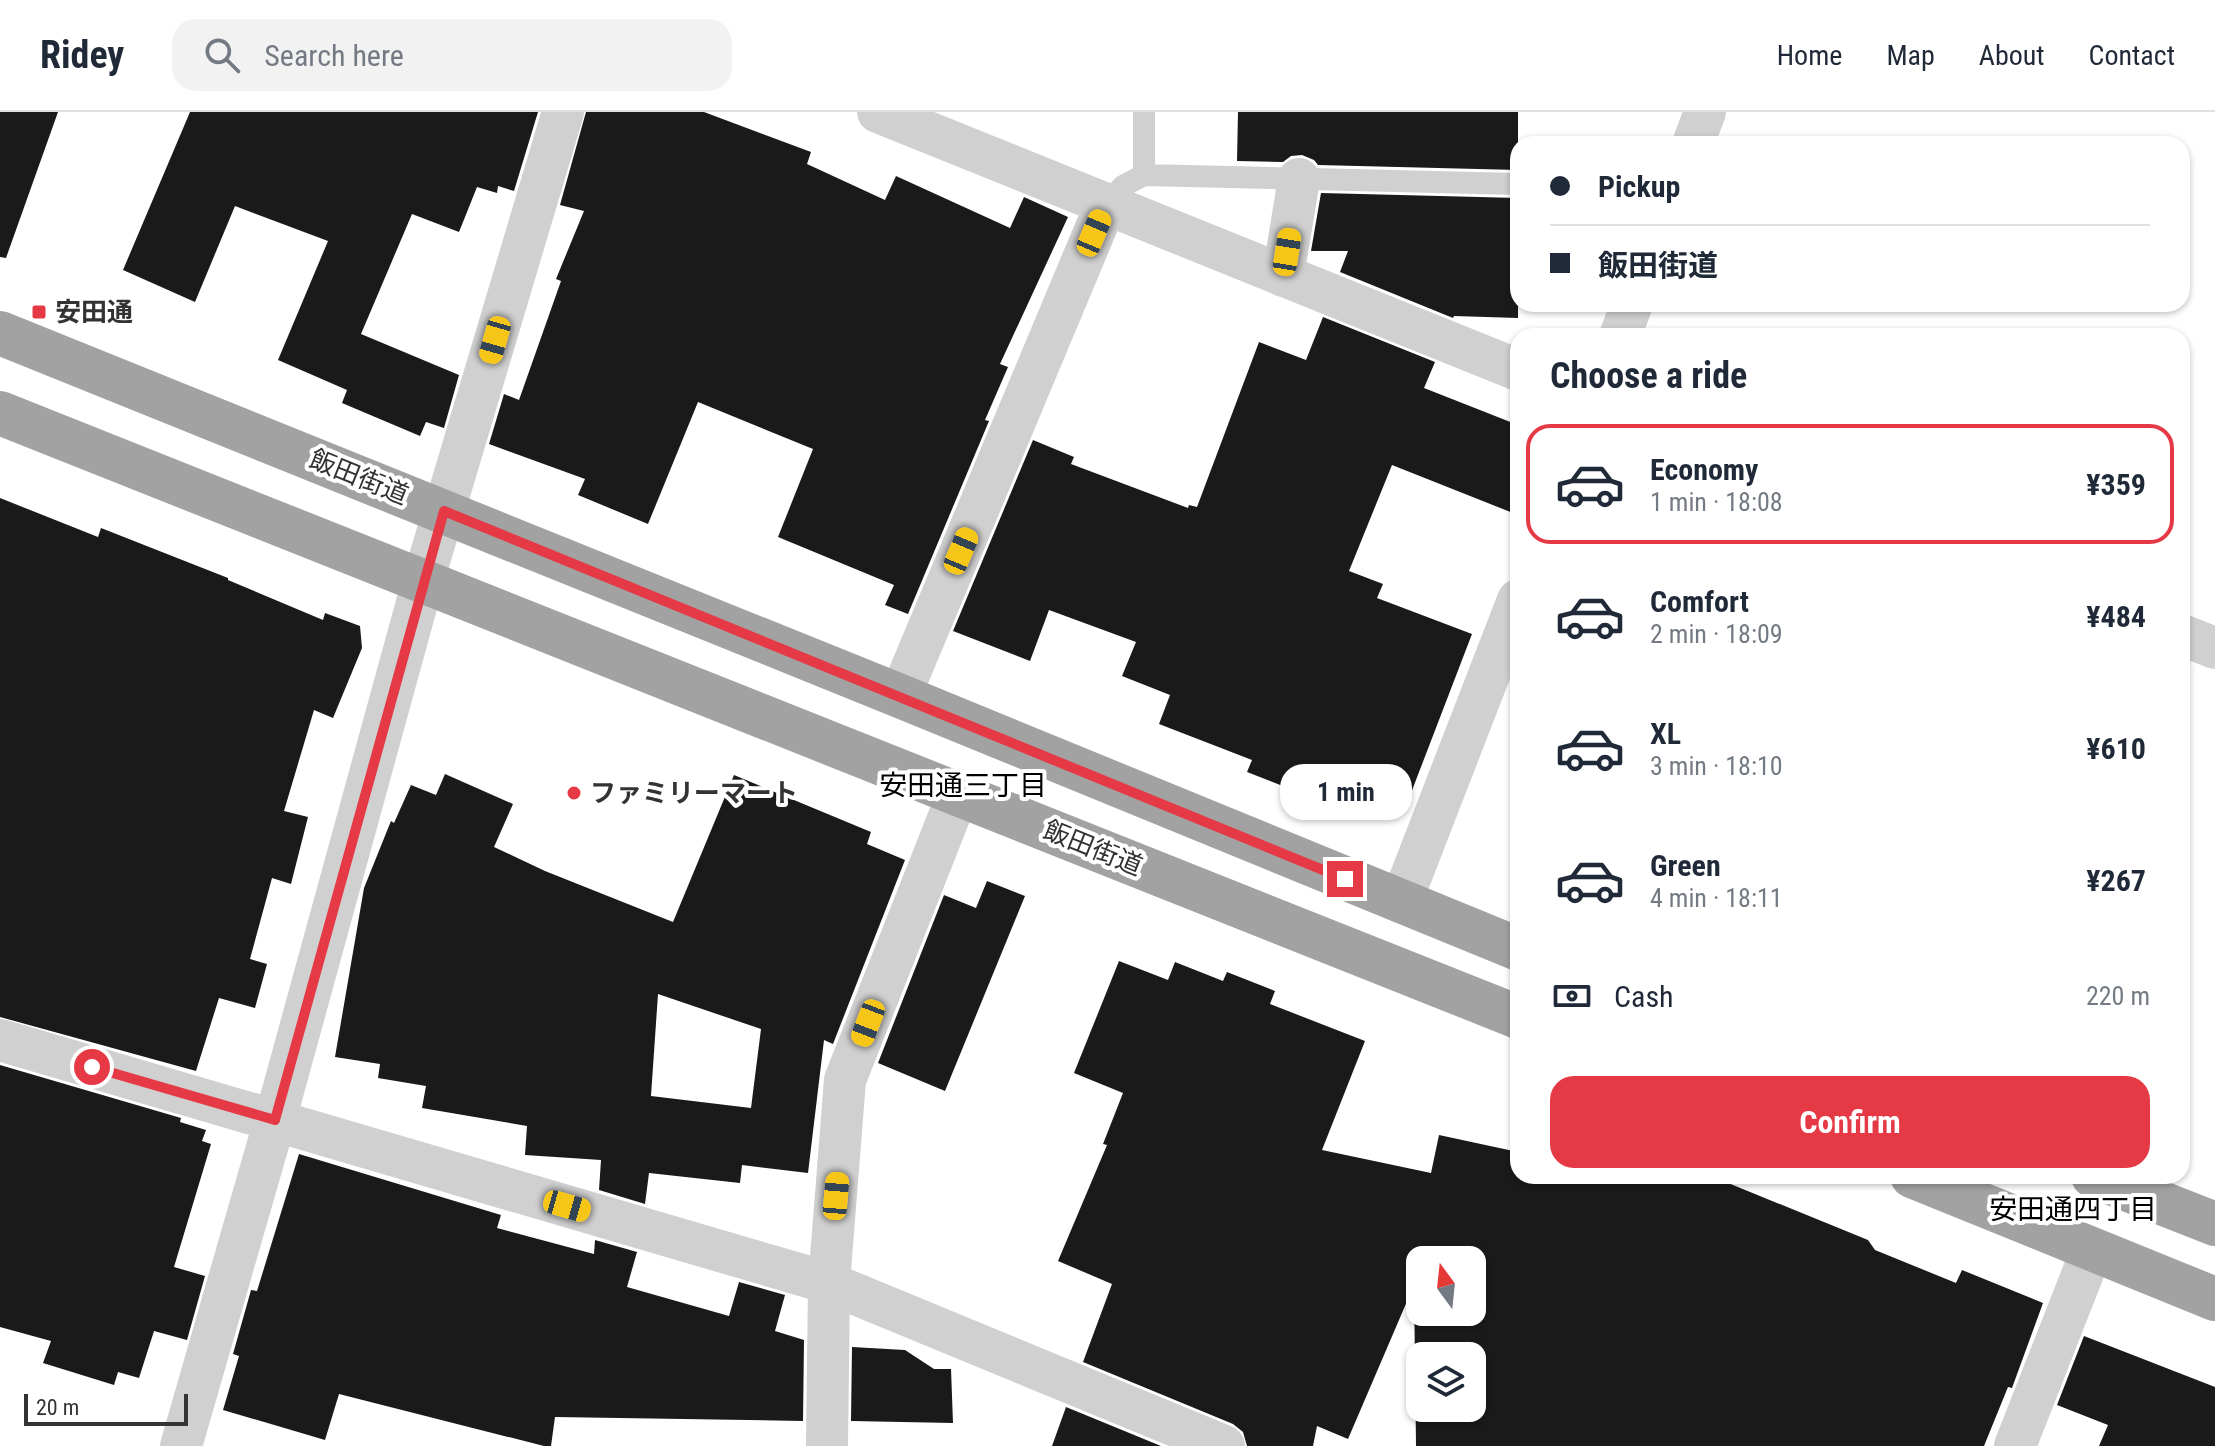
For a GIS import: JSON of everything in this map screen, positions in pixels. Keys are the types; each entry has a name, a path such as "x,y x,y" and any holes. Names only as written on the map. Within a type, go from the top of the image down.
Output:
{"highway":[{"name":"飯田街道","path":"0,333 1510,946"},
{"name":"飯田街道","path":"0,413 1510,1014"},
{"path":"1931,1184 2215,1299"},
{"path":"2113,1184 2215,1224"}],"street":[{"path":"181,1446 275,1120 423,581 563,112"},
{"path":"878,112 1510,367"},
{"path":"1696,136 1705,112"},
{"path":"1283,276 1299,179"},
{"path":"900,696 1106,204"},
{"path":"1401,902 1510,621"},
{"path":"2190,638 2215,648"},
{"path":"827,1446 829,1283 845,1080 958,794"},
{"path":"0,1040 829,1283 1224,1446"},
{"path":"2015,1446 2092,1250"}],"lane":[{"path":"1144,112 1144,175"},
{"path":"1106,204 1123,186 1144,175 1510,184"}],"building":[{"path":"0,112 58,112 6,258 0,257"},
{"path":"190,112 538,112 514,191 498,186 497,193 477,187 459,232 412,214 361,334 459,375 444,428 426,422 420,436 342,403 347,390 278,360 328,241 235,206 195,302 123,270"},
{"path":"586,112 704,112 811,152 807,164 885,200 896,176 1010,228 1024,197 1068,217 1000,364 1008,367 985,420 989,421 908,614 885,605 894,585 778,537 813,449 698,402 648,524 578,495 585,479 489,444 504,394 519,400 561,281 556,279 584,211 560,205"},
{"path":"1238,112 1518,112 1518,136 1510,136 1510,170 1318,165 1302,155 1291,156 1283,162 1237,161"},
{"path":"1321,193 1510,198 1510,312 1518,312 1518,318 1453,318 1340,272 1348,251 1311,251"},
{"path":"1323,317 1435,362 1424,388 1510,422 1510,512 1392,465 1349,571 1383,584 1377,598 1472,634 1406,806 1351,786 1342,809 1247,772 1252,760 1159,724 1170,695 1122,676 1136,642 1049,610 1030,661 953,631 1033,440 1074,457 1071,464 1188,508 1189,505 1197,507 1259,342 1306,360"},
{"path":"0,498 98,537 101,528 228,578 323,620 325,613 360,626 362,648 333,718 314,710 284,811 308,817 291,884 272,878 250,959 267,964 255,1008 219,998 196,1071 0,1017"},
{"path":"445,774 513,804 494,847 545,871 673,922 734,775 871,832 867,844 905,860 833,1044 824,1040 808,1173 742,1165 740,1183 649,1173 645,1204 599,1190 601,1160 525,1155 527,1126 422,1108 426,1086 378,1078 380,1064 335,1057 364,888 391,821 394,823 411,785 436,795","holes":["658,994 761,1029 751,1108 651,1096"]},
{"path":"987,881 1025,896 945,1091 878,1063 944,895 976,908"},
{"path":"1119,961 1168,980 1175,962 1223,981 1227,972 1275,991 1270,1004 1365,1041 1322,1150 1431,1173 1439,1135 1510,1150 1510,1184 1731,1184 1868,1240 1875,1250 1956,1283 1962,1270 2043,1303 2012,1388 2008,1387 1984,1446 1416,1446 1416,1422 1486,1422 1486,1342 1415,1342 1415,1326 1486,1326 1486,1246 1406,1246 1406,1304 1348,1439 1317,1426 1313,1446 1247,1446 1243,1432 1233,1424 1083,1362 1112,1284 1058,1261 1107,1145 1103,1144 1123,1093 1074,1073"},
{"path":"0,1065 181,1118 180,1122 206,1130 202,1141 211,1144 174,1267 205,1276 187,1340 154,1331 139,1378 118,1372 114,1385 43,1363 51,1341 0,1327"},
{"path":"299,1154 501,1215 497,1228 594,1254 595,1240 637,1252 627,1287 729,1316 739,1282 785,1295 775,1331 804,1340 803,1421 555,1417 551,1446 544,1446 339,1394 325,1440 223,1410 239,1356 233,1354 251,1290 257,1291"},
{"path":"2084,1336 2215,1387 2215,1446 2099,1446 2108,1425 2057,1405"},
{"path":"852,1347 905,1350 934,1369 951,1369 953,1423 851,1421"},
{"path":"1066,1407 1161,1446 1052,1446"}],"place":[{"name":"安田通","path":"39,312"},
{"name":"ファミリーマート","path":"574,793"}],"district":[{"name":"安田通三丁目","path":"963,785"},
{"name":"安田通四丁目","path":"2073,1209"}],"route":[{"path":"92,1067 275,1120 444,511 1345,879"}]}
